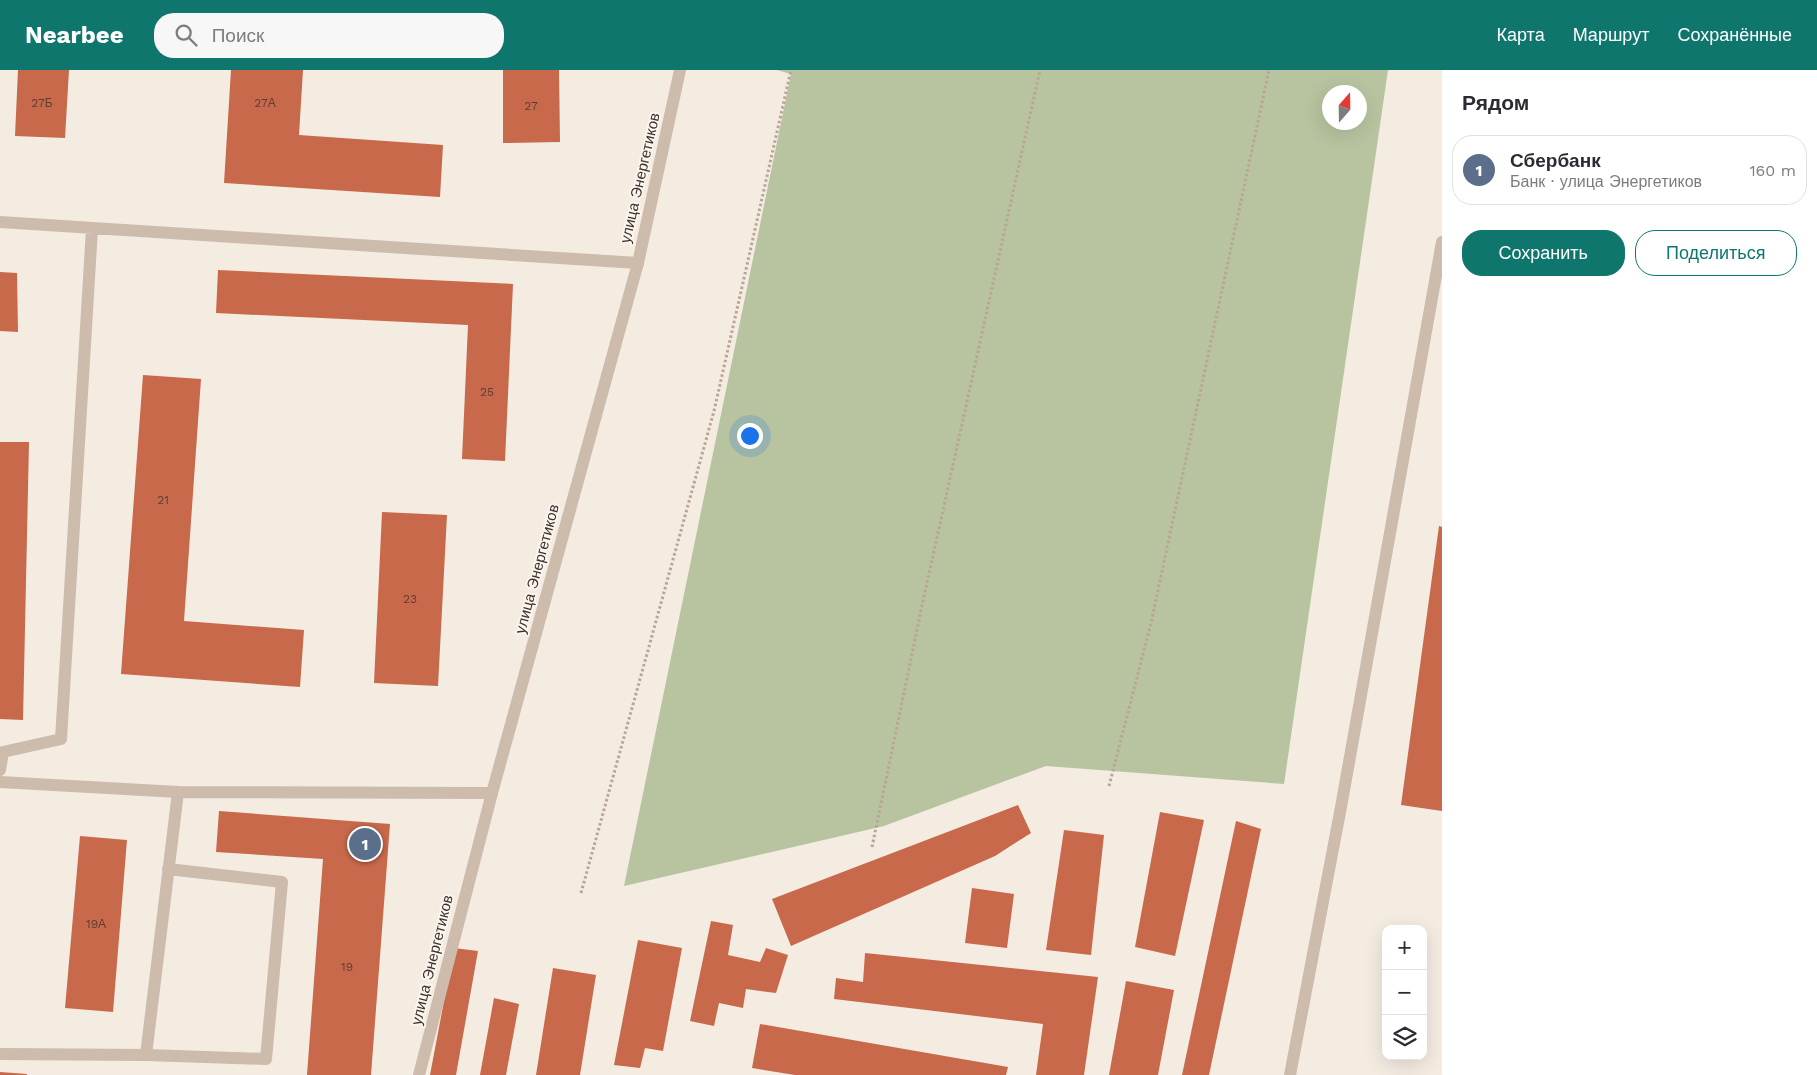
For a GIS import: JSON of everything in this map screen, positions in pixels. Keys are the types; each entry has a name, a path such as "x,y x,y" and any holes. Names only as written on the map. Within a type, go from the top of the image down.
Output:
{"street":[{"name":"улица Энергетиков","path":"420,1075 492,793 638,263 680,70"},
{"path":"0,222 638,263"},
{"path":"0,770 3,752 61,739 92,229"},
{"path":"1290,1075 1341,806 1442,242"},
{"path":"0,782 178,792 492,793"},
{"path":"146,1056 178,792"},
{"path":"0,1054 266,1059 282,882 168,870"}],"path":[{"path":"581,893 714,410 791,70"},
{"path":"872,847 923,601 1040,70"},
{"path":"1110,786 1151,623 1270,70"}],"green space":[{"path":"777,70 1388,70 1284,784 1046,766 884,826 624,886 791,74"}],"building":[{"path":"18,70 69,70 65,138 15,136"},
{"path":"231,70 303,70 299,135 443,145 440,197 224,183"},
{"path":"503,70 559,70 560,142 503,143"},
{"path":"218,270 513,284 505,461 462,459 468,325 216,313"},
{"path":"0,272 17,273 18,332 0,331"},
{"path":"143,375 201,379 184,621 304,630 300,687 121,674"},
{"path":"0,442 29,442 23,720 0,719"},
{"path":"382,512 447,515 438,686 374,683"},
{"path":"1439,526 1442,527 1442,811 1401,805"},
{"path":"1018,805 1031,833 995,856 791,946 772,899"},
{"path":"219,811 390,824 371,1075 307,1075 323,859 216,852"},
{"path":"1160,812 1204,820 1175,956 1135,947"},
{"path":"1236,821 1261,829 1209,1075 1182,1075"},
{"path":"1064,830 1104,835 1091,955 1046,950"},
{"path":"80,836 127,840 113,1012 65,1008"},
{"path":"972,888 1014,894 1007,948 965,943"},
{"path":"711,921 733,925 728,955 760,962 766,948 788,955 776,993 746,989 743,1008 719,1003 714,1026 690,1021"},
{"path":"638,940 682,948 663,1051 645,1048 640,1068 614,1065"},
{"path":"454,948 478,951 456,1075 430,1075"},
{"path":"865,953 1098,977 1084,1075 1036,1075 1043,1024 834,999 836,978 863,982"},
{"path":"553,968 596,975 580,1075 536,1075"},
{"path":"1126,981 1174,990 1158,1075 1109,1075"},
{"path":"494,998 519,1004 506,1075 480,1075"},
{"path":"760,1024 1008,1067 1006,1075 795,1075 752,1068"},
{"path":"0,1072 27,1074 27,1075 0,1075"}],"place":[{"name":"Сбербанк","path":"365,844"}]}
